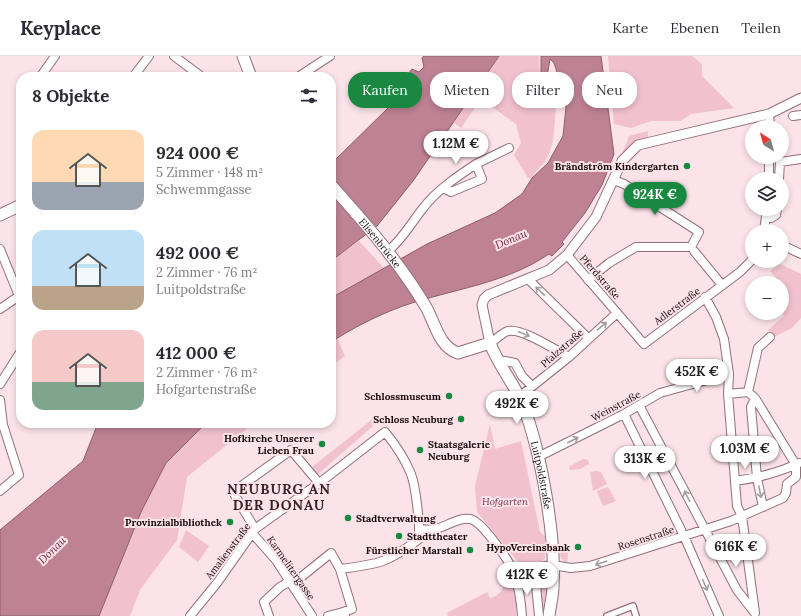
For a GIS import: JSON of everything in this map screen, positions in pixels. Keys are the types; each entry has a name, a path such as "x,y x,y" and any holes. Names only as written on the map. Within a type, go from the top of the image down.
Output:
{"main road":[{"path":"243,56 249,72"},
{"name":"Elisenbrücke","path":"336,191 387,252 424,304 444,344 451,351 458,353 463,352 490,343"},
{"path":"0,215 16,207"},
{"name":"Luitpoldstraße","path":"490,343 519,397 538,457 552,544 553,586 549,616"}],"street":[{"path":"44,72 55,56"},
{"path":"137,72 149,56"},
{"path":"174,56 195,72"},
{"path":"306,72 330,56"},
{"path":"569,357 527,335 515,331 506,331 490,343 482,305 484,299 488,295 549,270 567,255 596,217 622,161 638,145 769,114 801,98"},
{"path":"769,114 769,120"},
{"path":"387,252 399,242 424,207 443,188 476,164 510,148"},
{"path":"779,172 780,162 801,159"},
{"path":"443,188 451,192 482,179 476,164"},
{"path":"614,180 624,184 699,232 692,249"},
{"path":"765,224 766,218 774,216"},
{"path":"588,280 609,263 636,247 661,246 692,249 722,285"},
{"path":"789,248 801,254"},
{"path":"0,249 16,289"},
{"name":"Pferdstraße","path":"567,255 644,344"},
{"name":"Adlerstraße","path":"644,344 745,267"},
{"path":"528,279 588,338"},
{"path":"705,297 716,317 724,338 728,374 728,394 737,506 742,516 756,614"},
{"path":"0,309 16,298"},
{"name":"Pfalzstraße","path":"519,397 569,357 617,313"},
{"path":"748,392 758,348 770,337"},
{"path":"0,384 16,359"},
{"path":"499,362 505,361 515,363 522,376 532,386"},
{"name":"Weinstraße","path":"538,457 624,414 660,393 728,374"},
{"path":"728,394 748,392 755,398 799,464 799,479"},
{"path":"755,398 751,407 757,478 763,507"},
{"path":"0,400 3,425 19,475 0,490"},
{"path":"639,405 737,590 756,614"},
{"path":"624,414 684,536 719,616"},
{"name":"Amalienstraße","path":"190,616 217,583 254,531 385,432 396,446 412,475 419,529"},
{"name":"Karmelitergasse","path":"312,616 290,581 254,531 233,492 291,450 319,483"},
{"path":"735,481 757,478 785,470 799,464"},
{"name":"Rosenstraße","path":"553,565 571,568 590,566 684,536 705,531 783,498 786,493 787,484 799,479"},
{"path":"340,569 382,563 395,557 419,539 419,529 432,530 462,519 470,519 477,521 498,547 514,572 520,590 522,616"},
{"path":"269,616 264,602 270,595 290,581 300,578 331,553 340,569 352,609 344,614 328,616"},
{"path":"539,616 535,575 540,567 553,565"},
{"path":"607,616 633,606 636,616"}],"green space":[{"path":"499,56 539,56 540,72 512,72 512,108 556,109 554,134 550,152 532,178 528,178 514,155 521,143 516,124 494,108 504,108 504,72 488,72"},
{"path":"608,56 692,56 702,64 702,76 734,108 691,114 681,121 651,121 631,128 614,124 613,108 637,108 637,72 609,72"},
{"path":"464,108 475,108 461,128 454,123"},
{"path":"648,131 648,138 635,141 621,156 629,136"},
{"path":"359,241 384,268 336,295 336,257"},
{"path":"774,268 788,268 801,274 801,318 792,328 774,337 768,330 779,320 789,320 789,276 774,276 770,271"},
{"path":"337,338 345,356 336,362"},
{"path":"374,418 374,425 317,475 312,467"},
{"name":"Hofgarten","path":"490,424 495,449 521,441 540,532 545,536 545,558 528,574 477,512 475,486"},
{"path":"201,428 248,428 187,477 177,540 140,590 130,616 99,616 141,512 166,463"},
{"path":"583,459 588,460 589,464 580,469 570,470 569,467"},
{"path":"590,472 601,472 607,484 593,491"},
{"path":"608,487 616,501 603,506 597,491"},
{"path":"186,530 209,546 198,562 179,547"},
{"path":"561,547 567,548 567,564 561,558 559,549"},
{"path":"544,574 549,577 544,616 539,580"},
{"path":"505,582 516,588 516,616 448,616 447,613 487,592 490,598 495,596 500,593"}],"water":[{"path":"424,56 499,56 488,72 430,72 430,108 463,108 413,181 377,226 336,257 336,159 388,108 422,108 422,72 419,72 424,67 422,58"},
{"name":"Donau","path":"541,56 601,56 603,72 582,72 582,108 608,108 614,154 602,185 585,213 562,242 564,244 552,256 549,254 515,272 478,285 422,300 384,313 336,339 336,295 427,244 495,213 522,194 532,178 548,163 563,136 566,108 574,108 574,72 557,72 554,63 550,59 548,72 541,72"},
{"path":"412,69 419,72 410,72"},
{"name":"Donau","path":"96,428 201,428 166,463 141,512 99,616 0,616 0,530 83,461"}],"place":[{"name":"Brändström Kindergarten","path":"687,166"},
{"name":"Schlossmuseum","path":"449,396"},
{"name":"Schloss Neuburg","path":"461,419"},
{"name":"Hofkirche Unserer Lieben Frau","path":"322,444"},
{"name":"Staatsgalerie Neuburg","path":"420,450"},
{"name":"Stadtverwaltung","path":"348,518"},
{"name":"Provinzialbibliothek","path":"230,522"},
{"name":"Stadttheater","path":"399,536"},
{"name":"HypoVereinsbank","path":"578,547"},
{"name":"Fürstlicher Marstall","path":"470,550"}],"district":[{"name":"NEUBURG AN DER DONAU","path":"279,498"}]}
